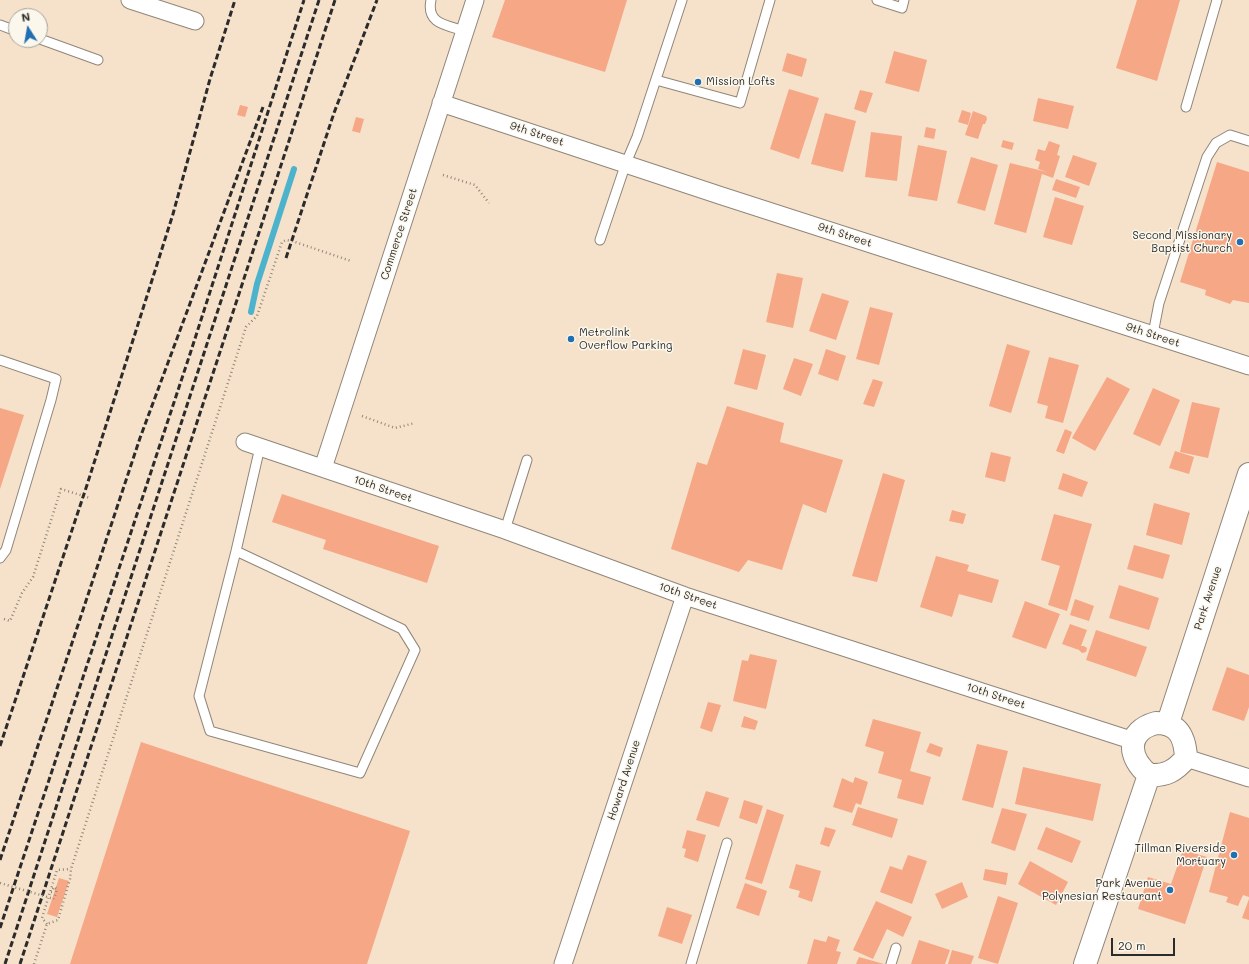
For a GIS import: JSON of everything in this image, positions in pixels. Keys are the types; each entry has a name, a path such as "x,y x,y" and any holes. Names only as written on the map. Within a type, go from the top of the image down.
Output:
{"street":[{"path":"130,0 195,21"},
{"name":"Commerce Street","path":"323,468 475,0"},
{"name":"9th Street","path":"441,103 1249,366"},
{"name":"10th Street","path":"253,445 505,530 685,596 1134,741"},
{"name":"Park Avenue","path":"1168,723 1249,474"},
{"name":"Howard Avenue","path":"568,963 685,596"},
{"path":"1168,723 1180,733 1184,740 1186,758 1173,771 1165,775 1149,775 1136,762 1133,754 1134,741 1141,730 1148,725 1168,723"},
{"path":"1186,758 1249,778"},
{"path":"1085,964 1149,775"}],"lane":[{"path":"431,0 430,14 435,20 465,31"},
{"path":"600,240 626,164 637,137 682,0"},
{"path":"656,80 740,103 770,0"},
{"path":"877,0 902,8 904,0"},
{"path":"1186,107 1217,0"},
{"path":"48,42 98,60"},
{"path":"1152,334 1159,303 1207,158 1216,143 1230,135 1249,141"},
{"path":"0,360 56,379 6,550 0,558"},
{"path":"236,551 402,629 416,650 360,773 210,730 199,696 236,551 253,445"},
{"path":"505,530 527,460"},
{"path":"691,964 727,843"},
{"path":"891,964 896,948"}],"path":[{"path":"444,175 475,185 489,203"},
{"path":"47,924 58,920 70,879 71,868 246,327 257,316 282,242 292,240 351,261"},
{"path":"362,416 395,428 415,423"},
{"path":"4,620 10,621 22,593 33,577 61,489 90,498"},
{"path":"47,924 42,918 57,870 71,868"},
{"path":"0,883 54,899 57,889 54,887 52,892 50,892"},
{"path":"34,964 47,924"}],"building":[{"path":"505,0 627,0 605,72 492,37"},
{"path":"1137,0 1180,0 1157,81 1116,68"},
{"path":"894,51 927,60 919,92 885,83"},
{"path":"787,53 807,59 802,77 782,71"},
{"path":"789,89 819,98 799,159 770,149"},
{"path":"860,90 873,93 866,113 854,109"},
{"path":"1038,98 1074,106 1068,129 1033,121"},
{"path":"240,105 248,107 245,117 237,115"},
{"path":"962,110 971,113 968,125 958,122"},
{"path":"973,111 986,116 987,119 985,124 983,124 978,139 965,135"},
{"path":"825,113 856,121 843,172 811,164"},
{"path":"356,117 364,119 360,133 352,131"},
{"path":"926,127 936,129 934,139 924,137"},
{"path":"871,132 902,136 897,181 865,177"},
{"path":"1003,140 1014,143 1012,150 1001,147"},
{"path":"1049,141 1060,145 1057,155 1060,156 1053,178 1042,174 1026,233 994,224 1010,163 1047,172 1038,169 1040,162 1035,160 1038,149 1045,151"},
{"path":"918,145 947,151 937,201 908,196"},
{"path":"1073,155 1097,163 1089,186 1065,177"},
{"path":"971,157 998,165 985,211 957,203"},
{"path":"1217,162 1249,172 1249,303 1233,300 1230,304 1205,295 1206,290 1180,282"},
{"path":"1056,179 1080,187 1076,198 1052,190"},
{"path":"1055,197 1084,206 1072,245 1043,237"},
{"path":"777,273 803,278 793,328 766,322"},
{"path":"822,293 849,301 836,340 809,331"},
{"path":"870,307 893,313 879,365 856,359"},
{"path":"1007,344 1030,351 1011,413 989,406"},
{"path":"743,349 766,355 757,390 734,384"},
{"path":"826,349 846,356 838,381 818,374"},
{"path":"1049,357 1079,365 1063,423 1045,418 1048,406 1037,403"},
{"path":"794,358 813,364 801,396 783,389"},
{"path":"1107,377 1130,389 1095,451 1072,438"},
{"path":"873,379 883,382 874,407 863,404"},
{"path":"1153,388 1180,400 1160,446 1133,434"},
{"path":"1192,402 1220,408 1208,458 1180,452"},
{"path":"727,406 784,423 780,442 843,460 826,513 803,504 782,570 748,560 739,572 671,549 697,462 707,465"},
{"path":"0,408 24,415 0,489"},
{"path":"1065,429 1072,432 1064,454 1056,451"},
{"path":"1175,451 1194,457 1189,474 1169,468"},
{"path":"991,452 1011,457 1005,482 985,477"},
{"path":"883,473 905,480 877,582 852,576"},
{"path":"1063,473 1088,482 1082,497 1058,489"},
{"path":"282,494 439,546 427,583 323,549 326,540 272,522"},
{"path":"1154,503 1190,513 1182,545 1146,535"},
{"path":"952,510 966,514 963,524 949,521"},
{"path":"1054,514 1092,524 1067,611 1048,605 1060,566 1041,560"},
{"path":"1134,545 1170,555 1163,579 1127,569"},
{"path":"936,556 969,565 967,571 999,580 992,603 959,594 952,617 920,607"},
{"path":"1119,585 1159,598 1149,630 1109,618"},
{"path":"1075,599 1094,606 1089,621 1070,615"},
{"path":"1025,601 1060,614 1046,649 1012,637"},
{"path":"1070,624 1087,630 1081,646 1087,648 1086,652 1082,653 1079,650 1062,644"},
{"path":"1096,630 1147,647 1136,677 1086,660"},
{"path":"750,654 777,660 766,709 733,701 742,660 748,661"},
{"path":"1227,667 1249,675 1249,707 1244,721 1212,710"},
{"path":"708,702 721,705 712,732 700,728"},
{"path":"744,716 758,721 755,730 741,727"},
{"path":"873,719 921,732 910,771 931,777 923,805 897,798 902,780 878,773 884,752 865,746"},
{"path":"141,742 410,831 367,964 70,964"},
{"path":"930,743 943,748 940,757 926,752"},
{"path":"977,744 1008,751 993,808 962,800"},
{"path":"1023,767 1101,784 1093,821 1015,804"},
{"path":"855,777 868,782 861,805 856,803 852,813 833,807 842,778 853,783"},
{"path":"706,791 729,798 719,827 696,820"},
{"path":"744,800 763,806 757,824 739,818"},
{"path":"858,807 898,819 892,838 852,825"},
{"path":"1002,808 1027,814 1015,851 991,843"},
{"path":"767,809 784,815 762,884 745,879"},
{"name":"Tillman Riverside Mortuary","path":"1230,812 1249,818 1249,897 1243,895 1238,906 1226,902 1228,897 1209,892"},
{"path":"825,827 836,830 829,847 820,844"},
{"path":"1046,827 1081,841 1072,863 1037,849"},
{"path":"687,830 706,835 698,862 684,857 686,849 682,848"},
{"name":"Park Avenue Polynesian Restaurant","path":"1183,850 1207,857 1185,924 1138,909 1148,877 1171,884"},
{"path":"908,855 927,861 912,904 880,892 890,866 902,870"},
{"path":"1030,861 1068,882 1056,905 1018,884"},
{"path":"796,864 821,871 812,902 798,897 800,891 789,888"},
{"path":"985,869 1008,873 1006,885 983,880"},
{"path":"59,878 69,881 57,917 47,914"},
{"path":"962,882 968,897 942,909 935,894"},
{"path":"745,883 767,891 759,916 736,908"},
{"path":"998,896 1018,903 998,964 978,958"},
{"path":"1249,899 1249,920 1242,918"},
{"path":"876,901 912,917 903,937 887,929 873,959 853,950"},
{"path":"667,907 692,915 682,944 658,936"},
{"path":"828,936 840,940 836,951 841,952 837,964 807,964 814,939 826,942"},
{"path":"919,940 950,950 945,964 911,964"},
{"path":"952,950 974,956 971,964 948,964"},
{"path":"859,957 884,964 856,964"}],"waterway":[{"path":"251,312 257,284 294,169"}],"railway":[{"path":"0,746 87,485 173,214 210,79 235,0"},
{"path":"0,928 190,354 304,0"},
{"path":"5,964 319,0"},
{"path":"20,964 335,0"},
{"path":"286,258 334,113 377,0"},
{"path":"0,860 140,438 263,107"}],"place":[{"name":"Mission Lofts","path":"698,82"},
{"name":"Second Missionary Baptist Church","path":"1240,242"},
{"name":"Metrolink Overflow Parking","path":"571,339"},
{"name":"Tillman Riverside Mortuary","path":"1234,855"},
{"name":"Park Avenue Polynesian Restaurant","path":"1170,890"}]}
